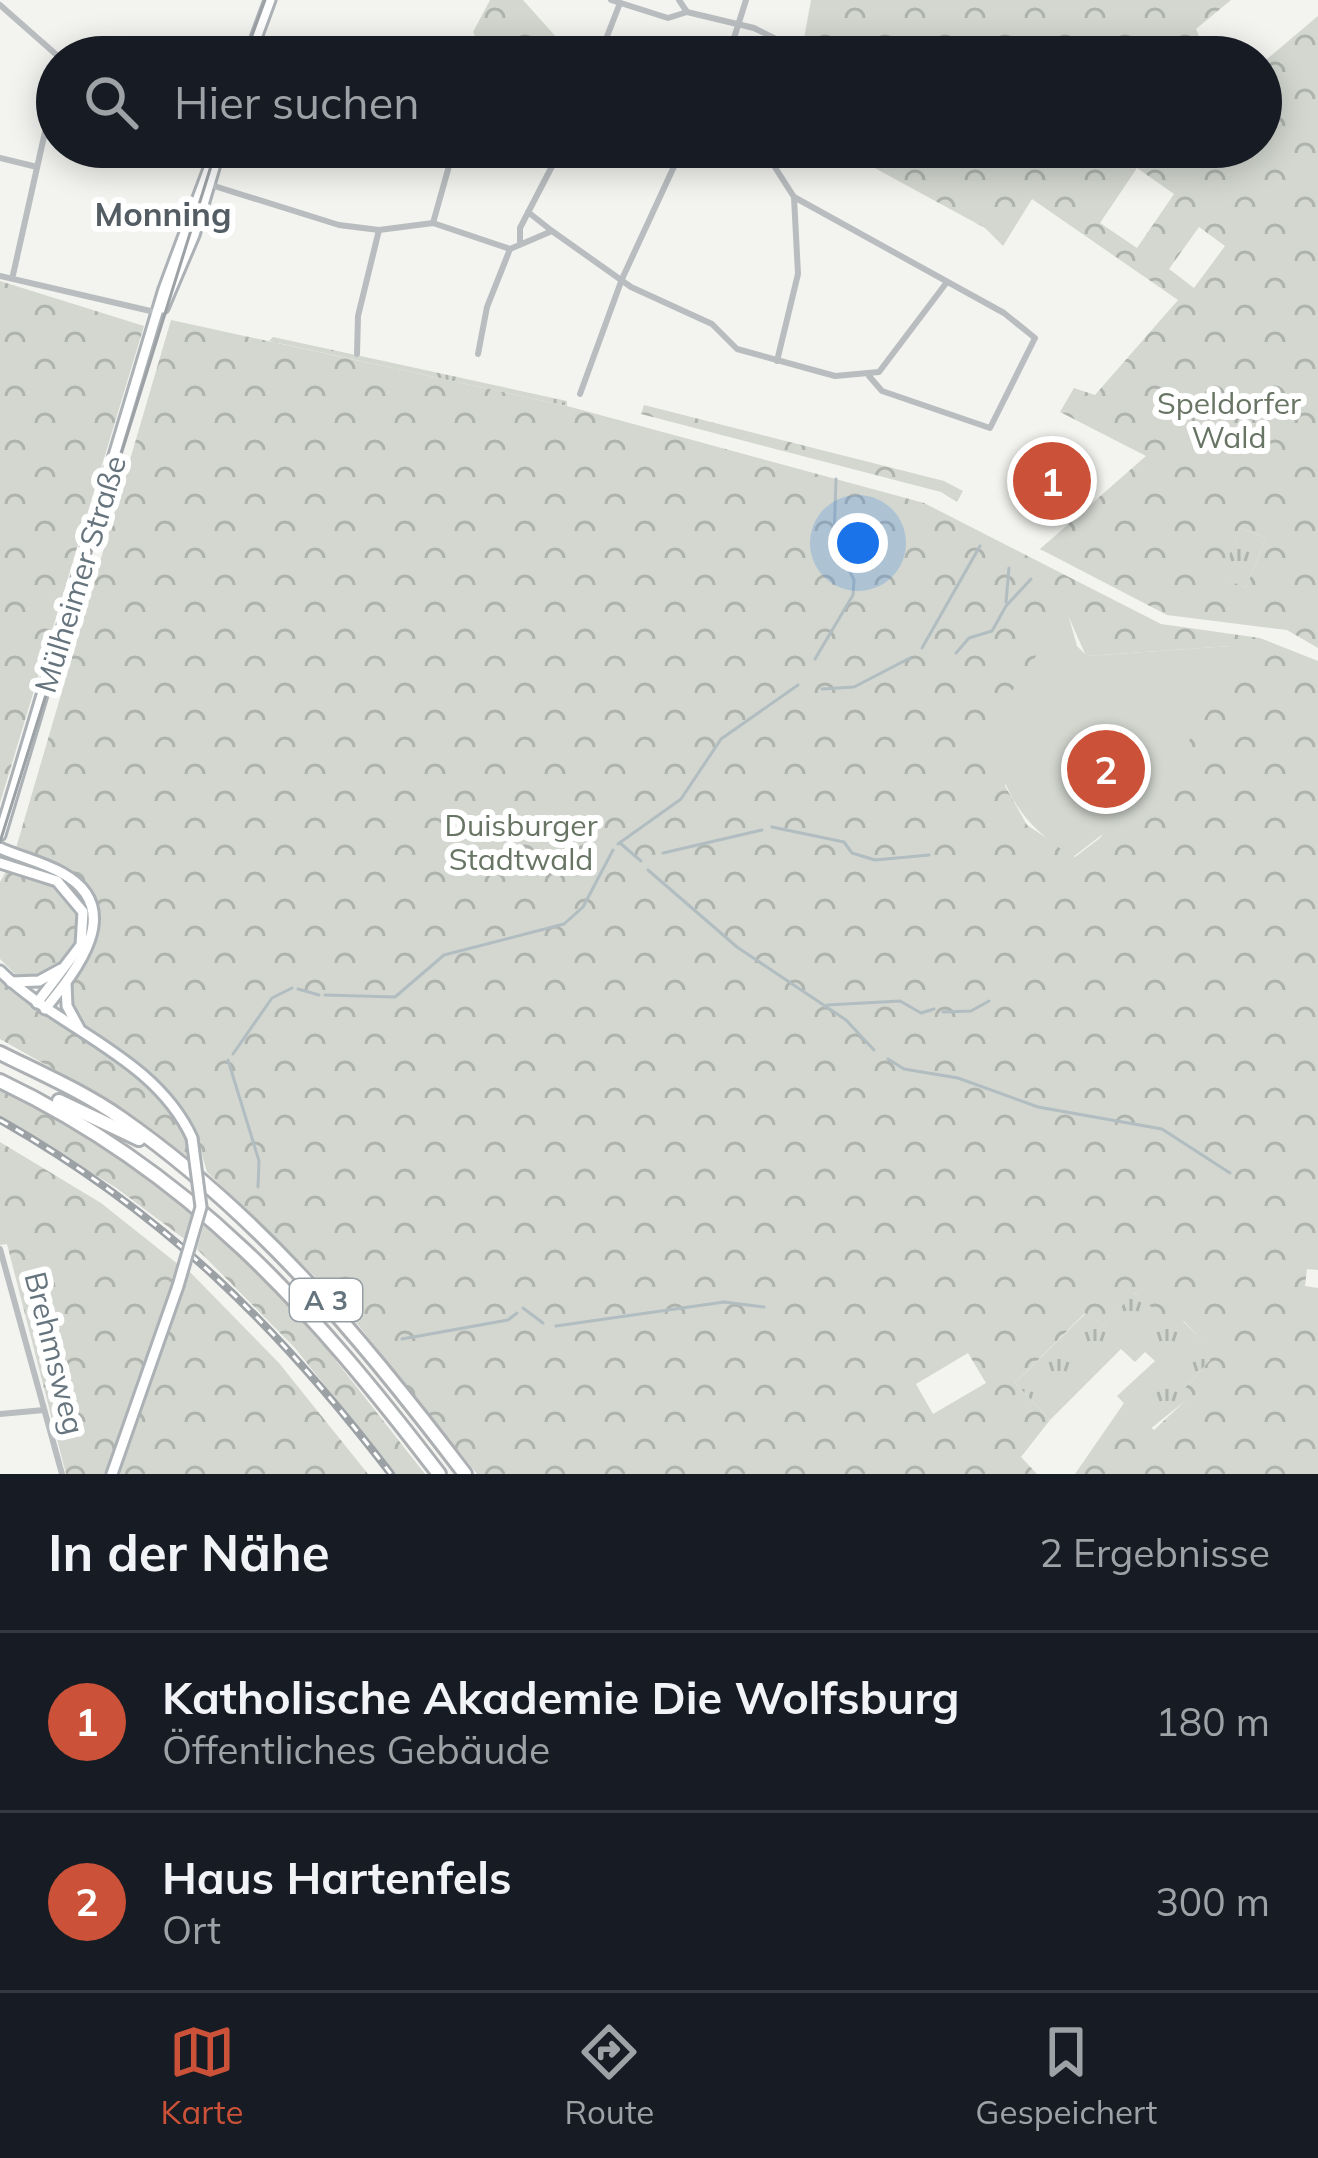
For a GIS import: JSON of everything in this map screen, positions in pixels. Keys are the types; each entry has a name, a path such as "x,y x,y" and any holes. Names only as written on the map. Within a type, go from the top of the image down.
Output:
{"highway":[{"path":"0,1053 119,1116 161,1150"},
{"name":"A 3","path":"0,1076 161,1150 302,1273 465,1474"},
{"name":"A 3","path":"0,1076 99,1132 224,1228 304,1306 439,1474"}],"main road":[{"path":"257,36 270,0"},
{"name":"Mülheimer Straße","path":"0,836 160,313 211,168"},
{"path":"0,848 68,877 89,902 93,940 66,983 41,1006"},
{"path":"0,863 51,878 77,900 84,930 41,1006"},
{"path":"11,982 39,981 70,962"},
{"path":"0,971 159,1090 192,1138 202,1207 114,1474"},
{"path":"66,983 67,1006 83,1032"}],"street":[{"path":"679,0 687,12"},
{"path":"737,36 746,0"},
{"path":"605,36 615,2 668,18 687,12 765,36"},
{"path":"0,5 36,37"},
{"path":"0,158 36,167"},
{"path":"13,275 37,168"},
{"path":"434,224 447,168"},
{"path":"520,241 528,212 551,168"},
{"path":"580,394 622,279 672,168"},
{"path":"775,168 794,197 1004,313 1035,338 990,428 882,391 869,376"},
{"path":"206,183 304,218 379,230 434,224 510,249"},
{"path":"777,362 798,274 794,197"},
{"path":"528,212 622,279 702,318 737,349 835,376 869,376 890,362 947,282"},
{"path":"357,353 358,316 379,230"},
{"path":"478,354 487,307 510,249 552,231"},
{"path":"0,276 13,275 160,313"},
{"name":"Brehmsweg","path":"0,1249 62,1474"},
{"path":"0,1414 45,1409"}],"green space":[{"path":"490,0 523,0 555,36 475,36"},
{"path":"811,0 1231,0 1196,29 1199,36 804,36"},
{"name":"Speldorfer Wald","path":"1318,16 1318,648 1287,630 1167,615 1040,549 1146,456 1060,412 1074,388 1095,395 1178,300 1032,199 1003,246 985,228 875,168 1137,168 1282,168 1282,46","holes":["1137,168 1174,194 1137,248 1100,223","1199,227 1225,246 1194,288 1169,269","1240,528 1266,538 1246,588 1221,577"]},
{"path":"0,281 144,326 0,803"},
{"name":"Duisburger Stadtwald","path":"171,320 567,406 924,503 1161,624 1260,638 1318,661 1318,1270 1307,1269 1305,1286 1318,1288 1318,1474 1075,1474 1124,1403 1154,1430 1185,1401 1185,1388 1210,1360 1211,1351 1184,1321 1170,1323 1135,1293 1103,1325 1085,1313 1015,1383 1050,1420 1021,1457 1037,1474 477,1474 336,1297 207,1172 197,1137 172,1096 79,1021 70,991 93,949 96,913 76,887 16,848","holes":["1067,613 1086,656 1231,646 1100,838 1075,857 1027,825 1005,786","968,1353 986,1383 933,1414 916,1384"]},
{"path":"273,337 567,401 567,406 269,341"},
{"path":"644,405 944,481 963,491 957,502 941,492 641,414"},
{"path":"1240,528 1266,538 1246,588 1220,577"},
{"path":"1067,611 1077,646 1087,656 1231,646 1251,649 1151,797 1073,857 1038,830 1014,801 999,766 990,723"},
{"path":"8,868 53,883 69,896 77,911 75,942 66,956 37,975 19,978 0,959 0,882"},
{"path":"0,981 139,1079 181,1130 193,1161 117,1105 0,1039"},
{"path":"0,1088 100,1146 194,1215 187,1241 115,1187 0,1117"},
{"path":"0,1142 101,1203 179,1265 106,1474 66,1474 7,1244 0,1245"},
{"path":"204,1224 293,1306 425,1474 395,1474 295,1348 197,1249"},
{"path":"188,1270 279,1363 368,1474 119,1474"},
{"path":"1134,1293 1183,1321 1212,1351 1210,1360 1185,1388 1185,1401 1149,1430 1117,1396 1155,1361 1145,1352 1135,1362 1121,1349 1050,1420 1015,1383 1086,1313 1103,1325"}],"waterway":[{"path":"815,659 853,595 854,580 834,539 836,479"},
{"path":"922,648 980,546"},
{"path":"1006,602 1009,568"},
{"path":"956,653 969,638 992,631 1006,606 1031,579"},
{"path":"822,689 854,687 910,658"},
{"path":"618,844 681,799 721,739 798,685"},
{"path":"772,827 844,842 852,853 875,860 929,855"},
{"path":"663,853 762,830"},
{"path":"620,843 641,861"},
{"path":"325,995 395,997 444,955 564,924 583,907 613,850"},
{"path":"648,870 737,947 846,1020 874,1050"},
{"path":"233,1054 272,998 292,988"},
{"path":"298,989 319,995"},
{"path":"827,1005 900,1001 921,1013 934,1009"},
{"path":"943,1012 971,1011 989,1001"},
{"path":"888,1059 904,1069 958,1078 1038,1107 1162,1129 1230,1173"},
{"path":"228,1060 259,1161 258,1187"},
{"path":"556,1326 724,1302 764,1307"},
{"path":"523,1308 543,1323"},
{"path":"402,1339 508,1320 517,1313"}],"tram line":[{"path":"252,36 265,0"},
{"path":"0,842 210,168"}],"railway":[{"path":"0,1120 114,1194 214,1276 305,1369 391,1474"}],"place":[{"name":"Katholische Akademie Die Wolfsburg","path":"1052,481"},
{"name":"Haus Hartenfels","path":"1106,769"}],"district":[{"name":"Monning","path":"163,213"}]}
